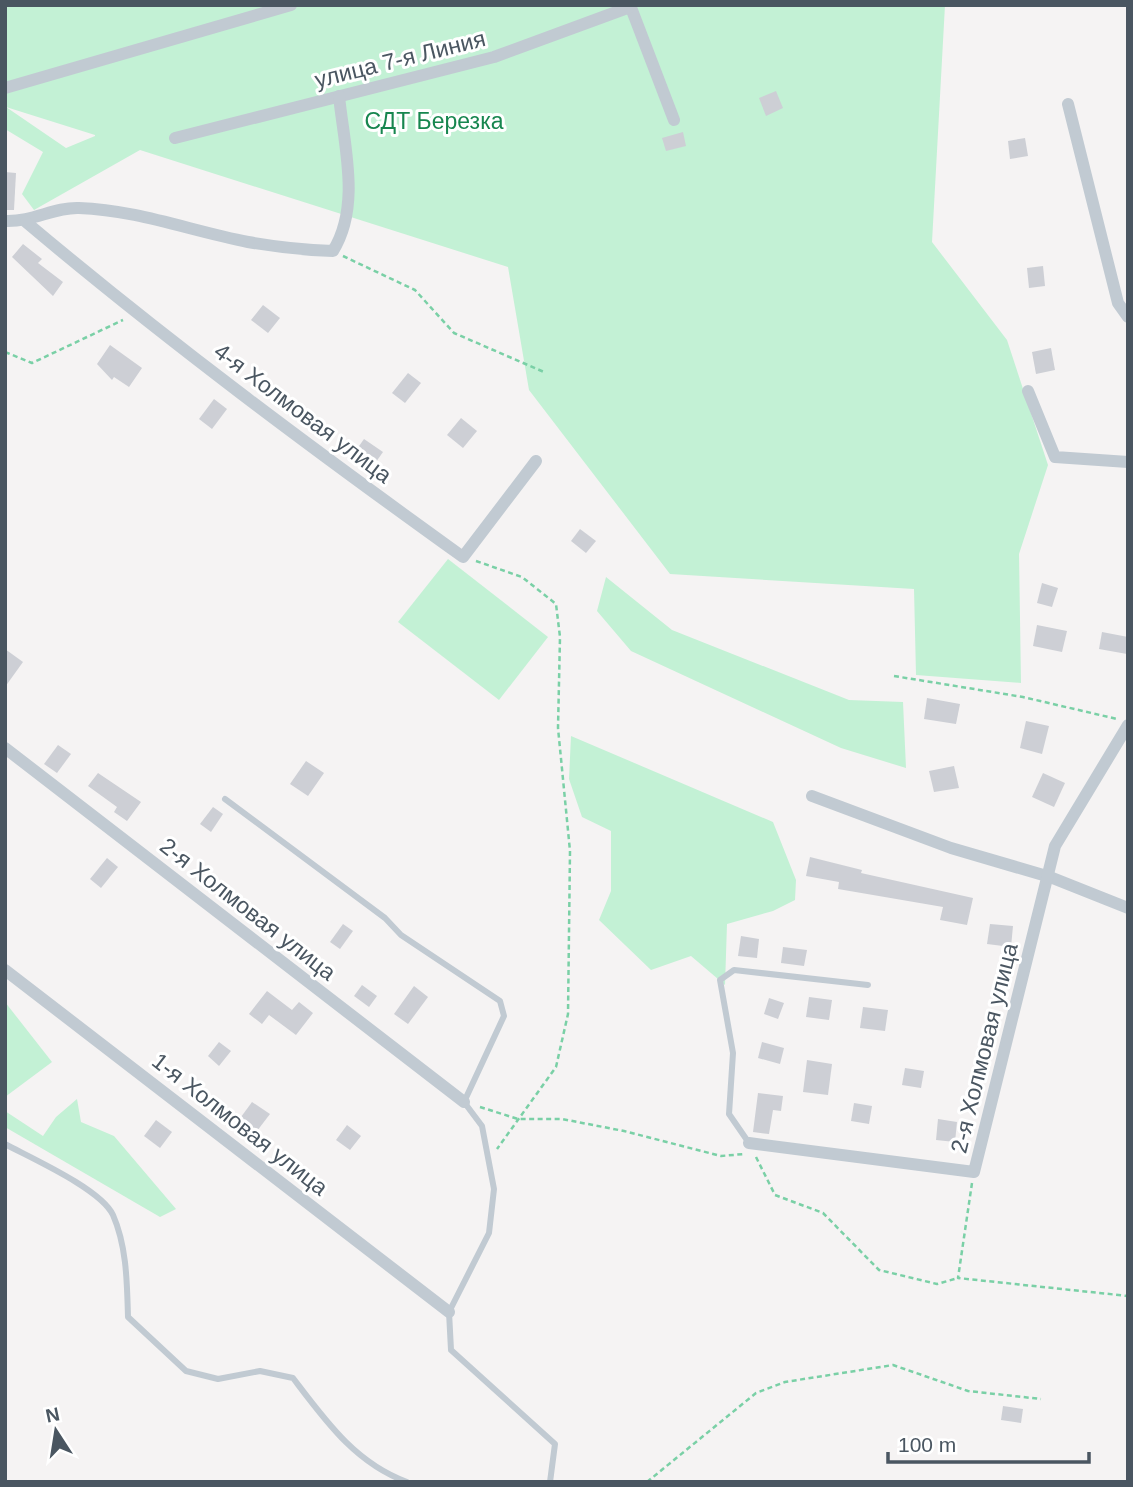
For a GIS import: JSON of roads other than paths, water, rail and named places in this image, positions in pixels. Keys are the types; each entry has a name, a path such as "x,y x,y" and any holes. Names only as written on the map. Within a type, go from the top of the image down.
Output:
{"street":[{"path":"5,88 291,5"},
{"path":"630,6 674,120"},
{"name":"улица 7-я Линия","path":"175,138 494,57 630,6"},
{"path":"5,221 26,222 51,212 77,208 172,221 246,241 292,249 333,251 344,233 349,187 339,96"},
{"path":"1068,104 1118,303 1128,317"},
{"name":"4-я Холмовая улица","path":"26,222 140,316 463,557 536,461"},
{"path":"1028,391 1055,457 1128,462"},
{"name":"2-я Холмовая улица","path":"749,1143 974,1172 1050,877 1055,846 1128,723"},
{"name":"2-я Холмовая улица","path":"5,748 464,1102"},
{"path":"811,796 951,848 1050,877 1128,908"},
{"name":"1-я Холмовая улица","path":"5,970 449,1312"}],"lane":[{"path":"225,799 386,918 401,936 500,1001 504,1016 464,1102 482,1126 491,1157 494,1189 489,1233 449,1312 451,1350 555,1444 550,1482"},
{"path":"749,1143 729,1114 733,1053 720,980 734,970 868,985"},
{"path":"5,1144 78,1183 112,1213 126,1265 128,1317 186,1371 218,1379 260,1371 293,1378 340,1440 391,1476 407,1482"}],"park label":[{"name":"СДТ Березка","path":"434,121"}]}
